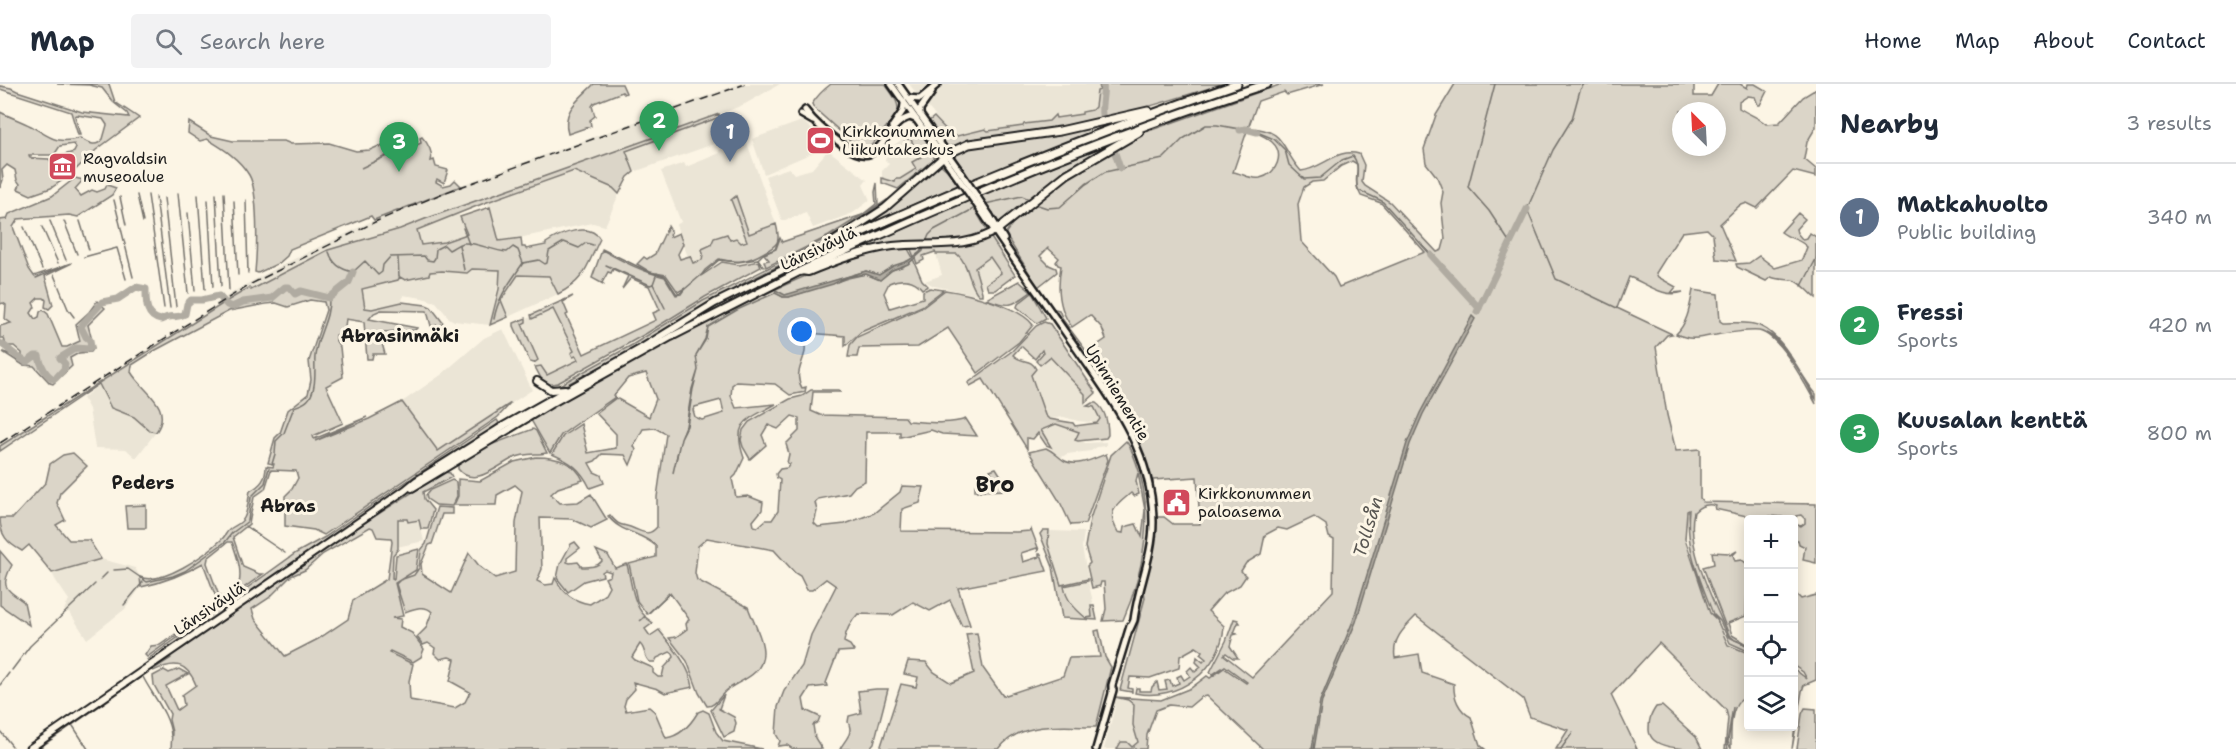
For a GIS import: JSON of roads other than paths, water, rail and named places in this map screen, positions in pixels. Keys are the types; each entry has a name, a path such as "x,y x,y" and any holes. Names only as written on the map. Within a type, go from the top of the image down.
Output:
{"highway":[{"name":"Länsiväylä","path":"829,247 1001,172 1169,107 1237,84"},
{"name":"Länsiväylä","path":"801,271 995,184 1158,121 1267,84"},
{"path":"945,156 969,144 1060,131 1169,107"},
{"path":"996,230 1089,159 1158,121"}],"main road":[{"path":"891,84 905,99 920,99 938,84"},
{"path":"879,145 900,117 904,107 905,99 898,84"},
{"path":"803,112 859,155 872,153 903,120 910,117 918,118 933,89"},
{"name":"Upinniementie","path":"905,99 988,217 1117,409 1133,436 1143,462 1152,503 1153,531 1149,558 1134,620 1096,749"},
{"path":"829,247 834,241 892,202 945,156"},
{"path":"801,271 808,272 869,250 972,241 996,230"},
{"name":"Länsiväylä","path":"29,749 457,455 715,303 829,247"},
{"name":"Länsiväylä","path":"405,490 671,338 801,271"},
{"path":"537,381 551,390 568,389"}],"waterway":[{"path":"1103,84 1103,119"},
{"path":"1495,84 1468,187 1489,211 1510,243"},
{"path":"1584,84 1580,90 1572,119 1553,150 1527,209 1556,279 1617,308"},
{"path":"1035,204 1047,208 1060,207 1086,184 1105,172 1163,159 1183,139 1206,125 1217,125 1257,132 1274,139 1285,150 1289,165 1304,179 1320,178 1342,160 1353,156 1357,165 1358,190 1382,201 1431,255"},
{"path":"1240,130 1257,132"},
{"path":"1114,150 1120,168"},
{"path":"178,193 188,293"},
{"path":"224,193 229,290"},
{"path":"216,194 221,286"},
{"path":"137,195 143,222"},
{"path":"148,195 164,308"},
{"path":"198,195 205,289"},
{"path":"985,204 1022,196 1029,199"},
{"path":"120,197 126,225"},
{"path":"156,197 170,308"},
{"path":"164,198 176,307"},
{"path":"114,200 133,277"},
{"path":"208,200 213,287"},
{"path":"246,200 248,273"},
{"path":"234,201 238,275"},
{"path":"926,242 934,230 977,207"},
{"path":"1477,312 1527,209"},
{"path":"188,213 195,291"},
{"path":"50,221 66,260"},
{"path":"64,221 77,254"},
{"path":"80,221 89,250"},
{"path":"24,227 42,269"},
{"path":"42,227 58,263"},
{"path":"463,228 469,244"},
{"path":"758,259 775,249 779,239"},
{"path":"329,252 335,263 344,269 353,272 365,261 378,275 390,257 424,256 427,260 433,261 436,249 444,245 449,250 468,243 507,252 513,247 518,250 523,263 539,260 545,264 549,251 564,242 579,248 586,243 593,245"},
{"path":"459,245 464,270"},
{"path":"84,257 117,248 126,279"},
{"path":"602,249 649,272 665,276 679,294 719,260 738,262 758,259 764,267"},
{"path":"1431,255 1479,308"},
{"path":"398,258 399,277"},
{"path":"1802,286 1816,259"},
{"path":"494,319 502,296 523,263"},
{"path":"36,278 66,265"},
{"path":"606,265 650,285 653,284"},
{"path":"0,343 27,362 39,356 44,370 55,379 64,369 65,364 60,358 76,348 89,349 91,347 90,340 81,327 84,322 102,302 118,299 136,287 146,289 149,312 161,320 185,314 187,304 191,300 219,296 232,307 243,302 272,298 285,287 289,287 295,294 301,291 329,298 349,282 353,272"},
{"path":"657,273 653,284 665,308"},
{"path":"54,275 68,309 74,317"},
{"path":"272,464 276,441 284,433 294,407 307,401 314,388 316,348 328,313 329,298"},
{"path":"676,461 678,451"},
{"path":"114,570 128,569 147,582 185,571 225,542 232,533 248,521 251,497 265,483 269,468"},
{"path":"245,526 285,553"},
{"path":"101,579 107,573"},
{"path":"124,605 143,582"},
{"path":"12,670 30,646 95,584"},
{"path":"648,614 669,593"},
{"path":"152,670 171,658"},
{"path":"0,685 9,673"},
{"path":"38,749 147,673"},
{"path":"143,677 164,713 171,736"},
{"path":"73,726 88,749"},
{"path":"0,731 12,746"},
{"path":"1561,749 1573,732"}],"railway":[{"path":"0,443 247,286 377,221 441,194 745,84"}],"place":[{"name":"Kirkkonummen Liikuntakeskus","path":"821,140"},
{"name":"Fressi","path":"659,151"},
{"name":"Matkahuolto","path":"730,162"},
{"name":"Ragvaldsin museoalue","path":"62,167"},
{"name":"Kuusalan kenttä","path":"399,172"},
{"name":"Kirkkonummen paloasema","path":"1177,502"}],"district":[{"name":"Abrasinmäki","path":"400,336"},
{"name":"Peders","path":"143,483"},
{"name":"Bro","path":"995,484"},
{"name":"Abras","path":"288,506"}],"water label":[{"name":"Tollsån","path":"1368,527"}]}
